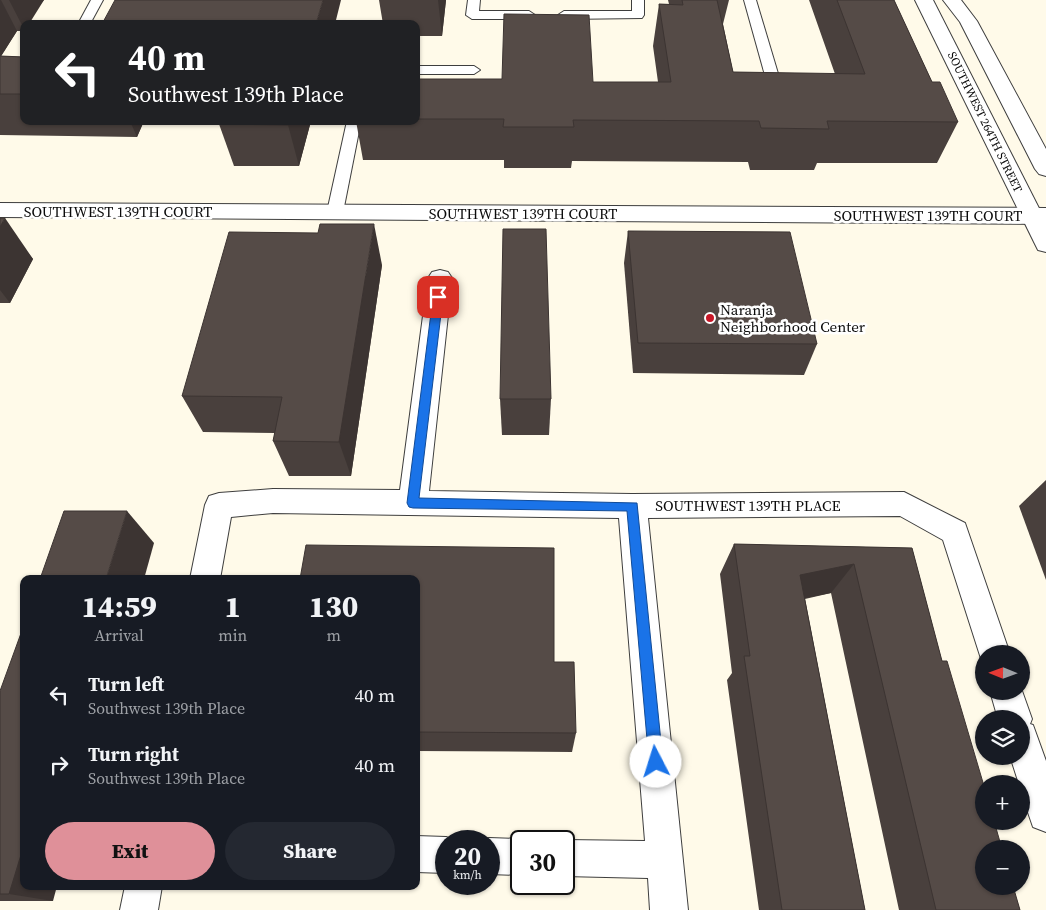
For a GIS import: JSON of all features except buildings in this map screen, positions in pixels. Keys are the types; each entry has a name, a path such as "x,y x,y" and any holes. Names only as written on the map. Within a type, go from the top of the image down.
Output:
{"street":[{"name":"SOUTHWEST 264TH STREET","path":"924,0 1039,216 1046,244"},
{"name":"SOUTHWEST 264TH STREET","path":"952,0 968,21 1046,169"},
{"name":"SOUTHWEST 139TH COURT","path":"0,210 1039,216"},
{"path":"413,503 440,278"},
{"name":"SOUTHWEST 139TH PLACE","path":"206,575 219,505 273,501 632,506 904,504 955,532 991,645"},
{"path":"632,506 669,910"},
{"path":"1030,765 1046,814"},
{"path":"420,854 435,855"},
{"path":"575,858 665,860"},
{"path":"139,910 143,890"}],"lane":[{"path":"86,20 97,0"},
{"path":"474,0 472,15 638,15 638,0"},
{"path":"750,0 779,101"},
{"path":"420,70 474,70"},
{"path":"335,212 353,125"}],"place":[{"name":"Naranja Neighborhood Center","path":"710,318"}],"route":[{"path":"438,297 413,503 632,506 656,762"}]}
